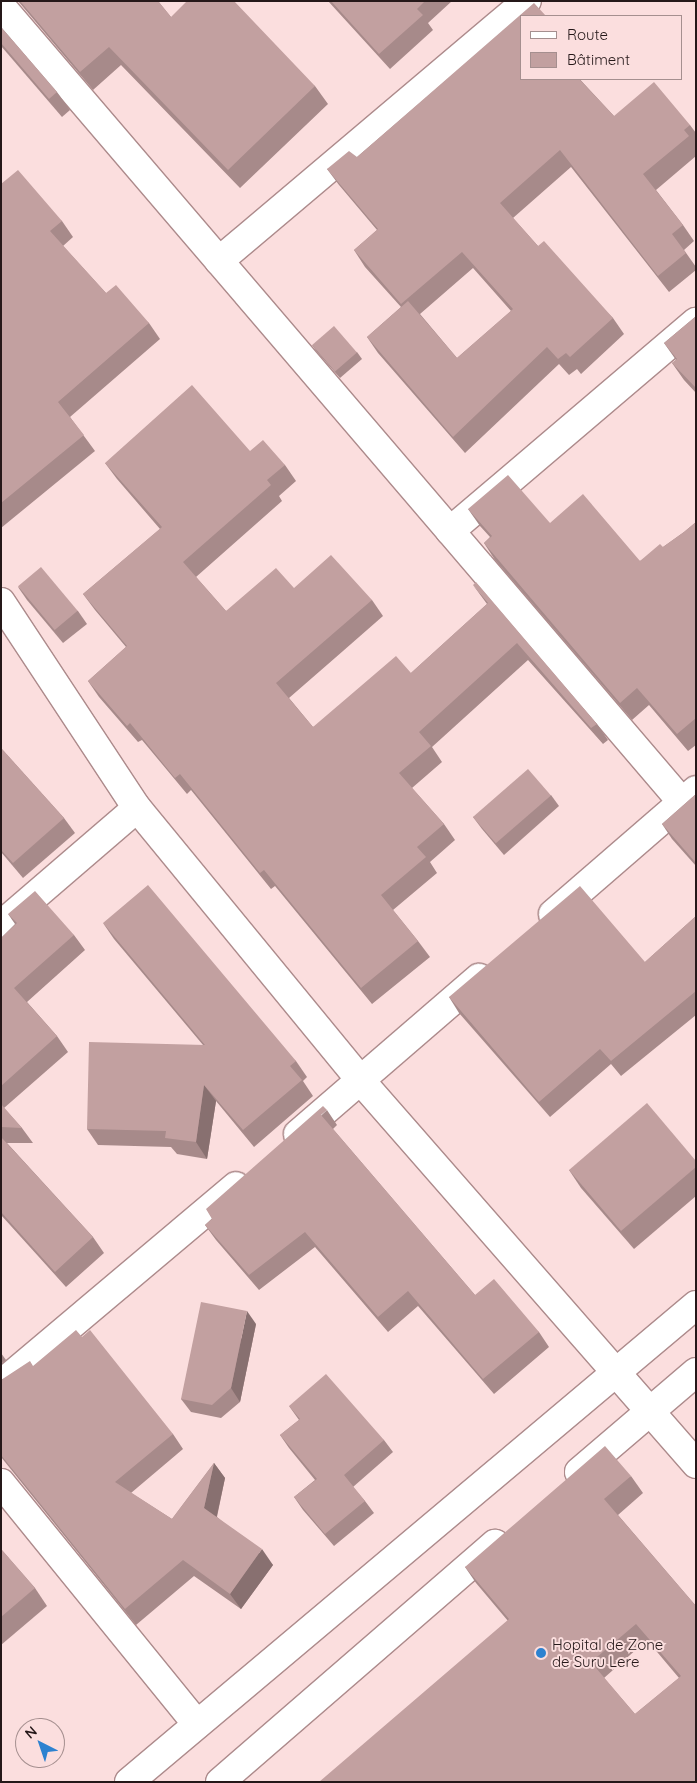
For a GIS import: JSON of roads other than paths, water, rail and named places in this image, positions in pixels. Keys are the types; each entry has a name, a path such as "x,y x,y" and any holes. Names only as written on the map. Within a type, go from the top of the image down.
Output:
{"street":[{"path":"219,261 527,1"},
{"path":"1,6 450,531 689,796 533,932"},
{"path":"450,531 696,322"},
{"path":"1,602 137,808 361,1081 618,1371 649,1411 696,1464"},
{"path":"1,925 137,808"},
{"path":"279,1150 503,958"},
{"path":"1,1384 256,1169"},
{"path":"128,1782 696,1305"},
{"path":"559,1489 696,1372"},
{"path":"1,1483 197,1724"},
{"path":"220,1782 514,1528"}],"place":[{"name":"Hopital de Zone de Suru Lere","path":"541,1653"}]}
